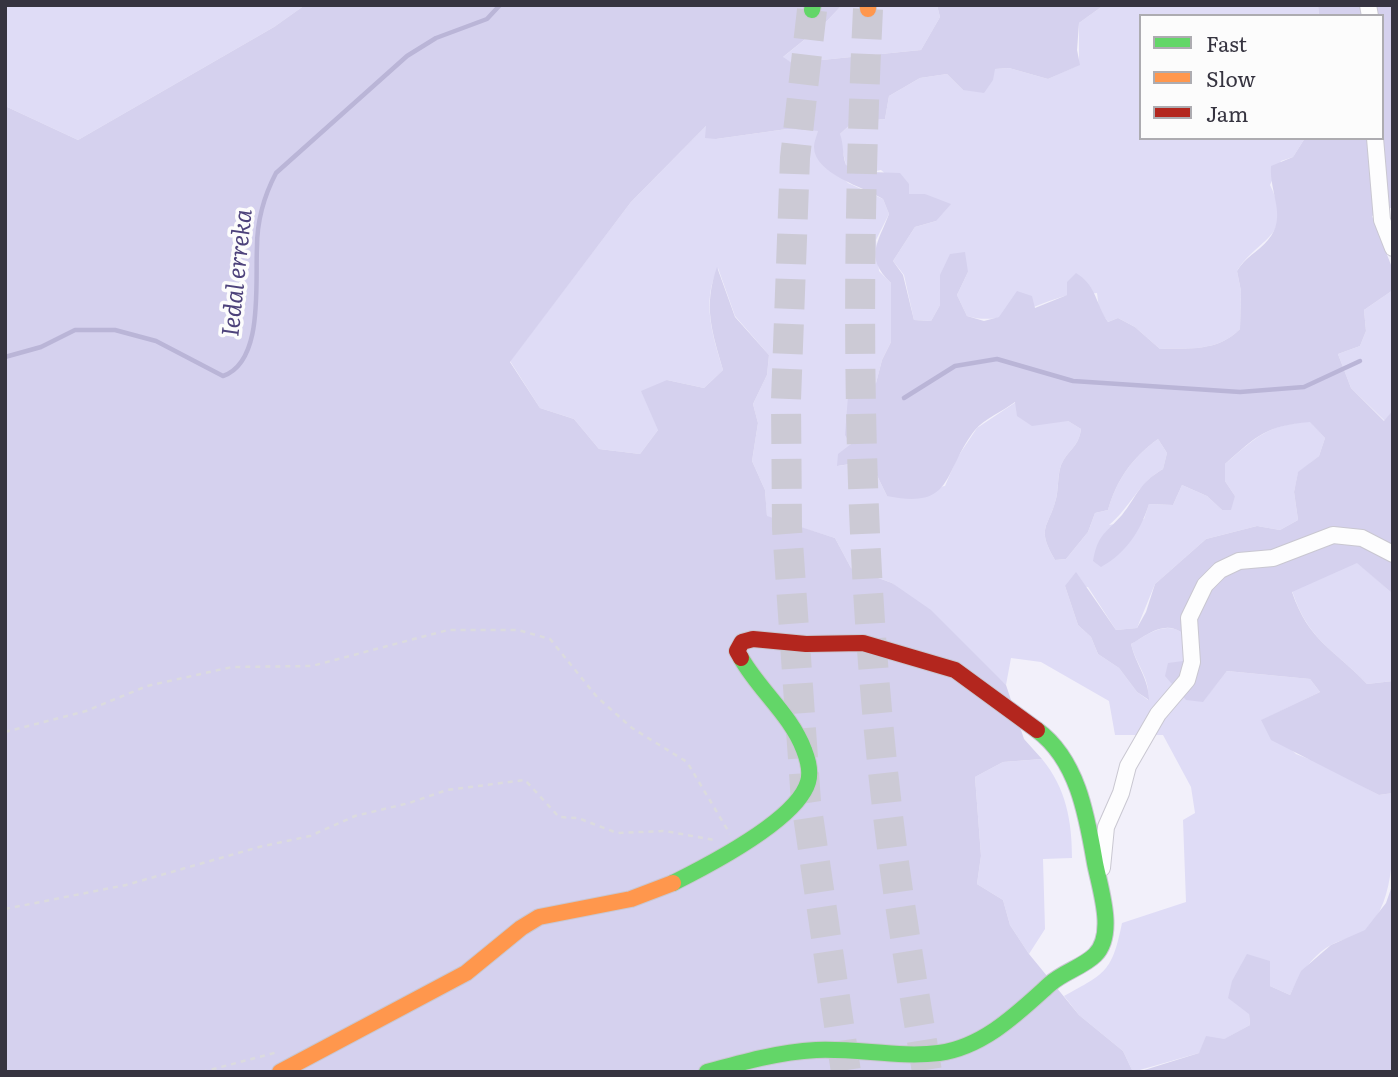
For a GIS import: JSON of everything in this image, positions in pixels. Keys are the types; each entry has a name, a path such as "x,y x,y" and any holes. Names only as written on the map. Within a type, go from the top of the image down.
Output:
{"street":[{"path":"1375,140 1382,220 1393,248"},
{"path":"1100,885 1106,827 1121,793 1128,766 1158,714 1186,680 1192,662 1189,618 1205,585 1220,570 1238,561 1273,558 1332,535 1362,538 1393,554"},
{"path":"280,1072 475,967 526,923 544,915 632,899 668,886 723,857 790,808 807,782 809,769 801,741 746,671 737,650 741,642 754,639 806,644 863,643 955,670 1047,737 1075,780 1086,813 1104,909 1104,943 1094,956 1053,981 1010,1021 987,1035 940,1053 816,1050 767,1056 706,1072"}],"path":[{"path":"5,732 86,711 147,686 232,667 312,666 448,630 518,630 550,639 597,698 632,728 687,762 737,845"},
{"path":"5,909 125,885 258,847 310,836 355,816 409,803 447,790 525,780 559,817 578,818 617,833 666,831 737,845"},
{"path":"202,1072 279,1052"}],"shaded area":[{"path":"5,5 305,5 274,27 78,140 5,106"},
{"path":"305,5 842,5 825,23 783,57 792,63 921,50 940,17 937,5 1104,5 1079,23 1077,50 1080,65 1048,79 1009,68 995,69 993,80 984,93 963,90 947,74 920,78 889,96 885,119 853,122 840,134 846,165 870,172 900,173 909,184 909,194 925,194 951,204 936,221 915,227 893,261 903,275 914,320 931,321 940,305 940,275 950,254 965,252 968,272 957,295 967,316 984,321 999,317 1017,291 1032,296 1035,308 1067,295 1067,282 1076,273 1092,289 1108,322 1118,318 1135,327 1160,349 1212,345 1222,342 1240,329 1241,291 1237,271 1268,240 1277,223 1271,166 1293,157 1304,140 1384,140 1384,14 1319,14 1318,5 1393,5 1393,207 1372,216 1393,270 1393,290 1364,310 1366,331 1360,346 1338,354 1351,388 1384,421 1393,410 1393,594 1357,563 1292,592 1314,634 1367,684 1393,681 1393,793 1379,795 1271,740 1261,720 1320,692 1310,679 1227,671 1203,702 1186,700 1165,676 1168,663 1183,661 1184,634 1164,628 1131,644 1147,685 1149,700 1137,692 1119,668 1098,654 1091,637 1078,625 1065,586 1076,572 1116,630 1137,628 1146,612 1155,584 1206,539 1257,526 1280,530 1298,520 1294,492 1298,472 1319,456 1325,438 1310,422 1272,429 1225,464 1225,481 1235,496 1231,510 1222,510 1207,496 1182,485 1173,505 1149,504 1131,541 1101,567 1093,561 1100,540 1143,485 1163,469 1167,453 1158,439 1140,454 1127,470 1108,510 1095,513 1088,532 1066,559 1055,560 1046,541 1045,528 1056,499 1061,465 1077,443 1081,429 1068,421 1032,426 1017,416 1015,402 975,430 951,473 936,492 925,498 887,496 870,461 837,466 838,454 851,444 845,435 848,396 876,383 882,360 891,342 891,283 883,274 876,257 878,242 889,214 883,199 841,179 822,165 814,147 818,131 787,129 716,139 705,138 706,126 631,202 510,362 540,408 574,419 599,449 640,454 658,430 641,391 667,380 704,388 723,370 710,307 710,294 717,267 735,317 769,355 767,375 753,404 758,423 752,461 765,490 767,516 835,538 851,568 892,583 931,610 1006,685 1024,739 1042,759 1003,762 975,777 981,856 977,884 1003,900 1010,925 1029,954 1079,1015 1123,1051 1133,1072 5,1072 5,106 78,140 274,27"},
{"path":"842,5 937,5 940,17 921,50 792,63 782,58 825,23"},
{"path":"1104,5 1318,5 1319,14 1139,14 1139,140 1304,140 1293,157 1281,161 1270,185 1277,202 1277,226 1237,271 1241,291 1240,329 1222,342 1203,347 1160,349 1135,327 1118,318 1108,322 1099,309 1097,293 1069,295 1006,316 980,319 967,316 957,295 968,272 940,276 940,305 931,321 914,320 904,275 893,261 915,227 936,221 925,194 909,194 881,170 870,172 846,165 839,135 853,122 885,119 889,96 920,78 947,74 963,90 995,69 1009,68 1048,79 1079,65 1079,23"},
{"path":"707,125 716,139 787,129 819,131 814,147 848,183 883,199 889,214 876,240 879,271 891,283 891,342 882,360 876,383 848,396 851,444 838,466 870,461 887,496 945,486 957,458 977,428 1016,402 1068,421 1081,429 1077,443 1061,465 1056,499 1045,528 1046,541 1055,560 1066,559 1088,532 1095,513 1108,510 1127,470 1140,454 1158,439 1167,453 1163,469 1140,488 1109,525 1144,519 1149,504 1173,505 1182,485 1207,496 1222,510 1235,496 1225,481 1225,464 1255,439 1272,429 1310,421 1325,438 1319,456 1298,473 1294,492 1298,520 1280,530 1257,526 1206,539 1155,584 1137,628 1116,630 1088,587 1065,586 1078,625 1091,637 1098,654 1119,668 1137,692 1148,700 1147,685 1131,644 1164,628 1184,634 1183,661 1203,701 1227,671 1310,679 1320,692 1262,720 1296,754 1322,764 1379,795 1393,793 1391,867 1383,903 1376,918 1362,933 1335,943 1320,953 1303,972 1290,995 1270,986 1249,1014 1250,1025 1199,1053 1133,1072 1123,1051 1079,1015 1064,996 1105,969 1115,952 1122,923 1186,902 1183,820 1195,813 1191,787 1163,735 1115,735 1109,701 1041,662 1011,658 1006,685 892,583 851,568 835,538 767,517 765,490 752,461 758,423 753,404 767,375 769,355 735,316 718,268 709,306 723,370 704,388 667,380 658,430 640,454 599,449 574,419 540,408 510,361 631,202"},
{"path":"1393,290 1393,410 1385,421 1351,388 1338,354 1360,346 1366,331 1364,310"},
{"path":"1357,562 1393,594 1393,681 1367,684 1314,633 1292,591"},
{"path":"1042,759 1057,782 1066,806 1071,831 1072,858 1043,859 1045,929 1029,954 1010,925 1003,900 977,884 981,856 975,777 1003,762"},
{"path":"1393,883 1393,1072 1138,1072 1199,1053 1206,1036 1224,1039 1250,1025 1249,1014 1228,998 1232,981 1247,954 1270,961 1270,986 1290,995 1301,971 1331,945 1365,930 1386,903"}],"waterway":[{"name":"Iedal erreka","path":"5,357 41,347 75,330 115,330 156,341 223,376 236,368 245,355 255,320 258,228 276,173 407,56 436,38 487,19 500,5"},
{"path":"904,398 955,366 997,359 1073,381 1240,392 1304,387 1360,361"}],"tunnel":[{"path":"868,9 860,309 869,608 891,840 927,1072"},
{"path":"812,10 795,158 786,400 787,528 806,802 846,1072"}],"traffic: fast":[{"path":"812,10 813,5"},
{"path":"673,883 728,854 769,826 800,797 808,782 808,762 798,737 741,658"},
{"path":"707,1072 802,1051 924,1054 955,1049 971,1044 1000,1027 1055,980 1095,955 1105,935 1106,924 1084,809 1062,757 1051,742 1037,730"}],"traffic: slow":[{"path":"280,1072 466,973 521,928 539,917 631,899 673,883"}],"traffic: jam":[{"path":"741,658 737,651 742,642 753,639 806,644 863,643 955,670 1037,730"}]}
